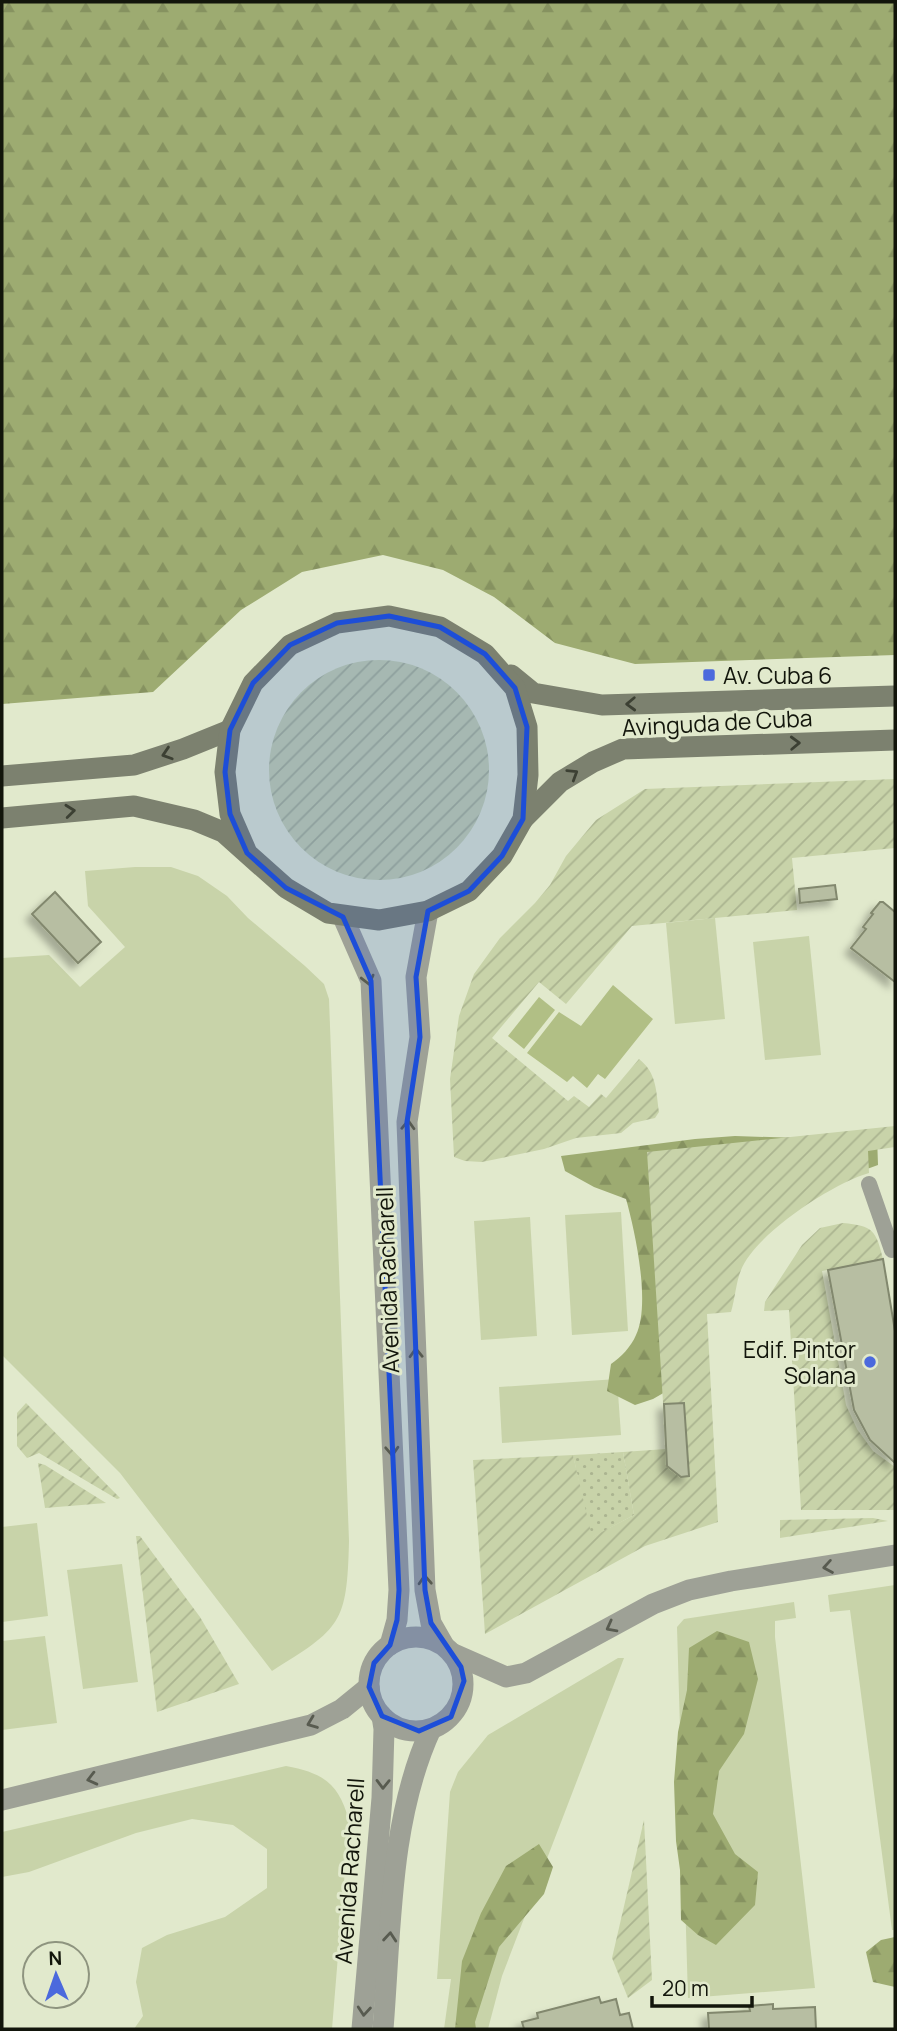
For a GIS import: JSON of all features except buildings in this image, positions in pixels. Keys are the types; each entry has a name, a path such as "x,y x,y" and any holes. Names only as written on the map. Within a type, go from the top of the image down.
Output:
{"main road":[{"path":"2,818 134,806 194,820 223,832 286,888 328,913 379,920 428,912 469,891 502,856 523,819 528,775 527,727 515,688 485,654 440,627 389,616 337,622 290,645 253,682 230,730 225,772 230,814 247,853"},
{"name":"Avinguda de Cuba","path":"485,654 533,693 602,705 895,696"},
{"path":"2,776 134,765 230,730"},
{"name":"Avinguda de Cuba","path":"523,819 560,782 593,762 623,749 895,740"}],"street":[{"name":"Avenida Racharell","path":"428,912 416,977 420,1037 407,1122 425,1590 431,1623 449,1649"},
{"name":"Avenida Racharell","path":"343,917 371,981 398,1590 397,1620 390,1645"},
{"path":"449,1649 461,1667 464,1681 462,1696 451,1717 431,1729 405,1730 382,1716 371,1698 369,1687 374,1663 390,1645 415,1636 430,1638 506,1676 526,1672 653,1604 689,1590 895,1555"},
{"path":"2,1800 310,1725 342,1709 369,1687"},
{"name":"Avenida Racharell","path":"362,2029 382,1798 382,1716"},
{"name":"Avenida Racharell","path":"383,2029 397,1857 418,1757 431,1729"}],"lane":[{"path":"869,1184 892,1250"}],"highlighted area":[{"path":"389,616 440,627 485,654 515,688 527,727 523,819 502,856 469,891 428,911 416,977 420,1037 407,1122 425,1590 431,1623 461,1667 464,1681 451,1717 419,1731 382,1716 369,1687 374,1663 390,1645 397,1620 399,1590 371,981 343,917 286,888 247,853 230,814 225,772 230,730 253,683 290,645 337,623"}],"shaded area":[{"path":"390,660 421,668 440,678 457,692 471,709 481,728 487,748 487,792 481,812 471,831 457,848 440,862 411,876 368,880 347,876 327,867 309,855 294,840 273,802 269,759 273,738 282,718 294,700 309,685 347,664"},
{"path":"895,779 895,848 792,858 797,910 632,926 566,1004 539,982 492,1038 568,1101 574,1096 589,1107 601,1094 606,1098 639,1059 649,1070 655,1083 659,1112 655,1118 633,1123 621,1133 576,1138 544,1149 482,1162 454,1157 450,1079 459,1016 474,974 500,938 550,885 566,856 596,820 645,789"},
{"path":"171,867 198,876 227,896 248,918 305,966 324,984 329,999 348,1569 346,1590 336,1621 313,1644 272,1671 120,1473 2,1355 2,958 49,955 80,987 125,947 88,906 85,871"},
{"path":"715,918 725,1019 675,1024 666,923"},
{"path":"809,936 821,1055 765,1060 753,942"},
{"path":"613,985 653,1019 605,1079 598,1074 587,1088 573,1076 567,1082 527,1053 559,1012 581,1026"},
{"path":"539,997 555,1010 524,1049 508,1036"},
{"path":"895,1126 895,1147 868,1151 869,1173 816,1199 762,1241 741,1270 731,1312 707,1314 718,1522 645,1546 485,1634 473,1460 573,1455 592,1537 634,1515 623,1452 666,1449 647,1152"},
{"path":"621,1212 628,1331 572,1335 565,1215"},
{"path":"530,1217 537,1336 481,1340 474,1221"},
{"path":"843,1223 872,1231 883,1259 822,1271 846,1405 857,1429 873,1451 895,1467 895,1510 801,1510 789,1310 764,1311 765,1302 802,1245 820,1228"},
{"path":"617,1379 621,1435 502,1443 499,1387"},
{"path":"26,1403 120,1498 117,1499 39,1453 27,1458 17,1446 17,1413"},
{"path":"623,1452 634,1515 591,1538 573,1455"},
{"path":"38,1463 45,1465 106,1503 45,1508"},
{"path":"873,1518 888,1521 780,1538 780,1520"},
{"path":"37,1523 48,1616 2,1622 2,1527"},
{"path":"136,1536 140,1536 200,1617 239,1684 157,1712"},
{"path":"122,1564 138,1682 83,1689 67,1570"},
{"path":"895,1585 895,1930 892,1930 850,1610 830,1612 828,1595"},
{"path":"794,1602 796,1618 775,1621 775,1637 815,1988 688,1998 677,1627 684,1619"},
{"path":"45,1636 57,1723 2,1730 2,1641"},
{"path":"618,1658 624,1658 502,1976 488,2029 444,2029 451,1979 437,1979 450,1792 458,1772 488,1735"},
{"path":"286,1766 310,1772 328,1782 340,1797 349,1821 332,2029 134,2029 143,2016 136,1982 142,1948 167,1935 225,1917 267,1888 267,1849 233,1825 192,1819 136,1833 29,1872 2,1877 2,1832"},
{"path":"644,1820 652,1980 628,1998 612,1958"}],"green space":[{"path":"2,2 895,2 895,655 635,664 555,643 494,597 443,570 383,555 302,572 241,610 153,692 2,704"},
{"path":"735,1136 828,1139 877,1136 878,1165 801,1193 710,1290 679,1384 653,1399 635,1405 607,1391 611,1364 634,1339 642,1305 640,1267 626,1199 594,1187 565,1171 561,1156"},
{"path":"717,1631 749,1642 758,1679 744,1734 719,1771 713,1814 735,1854 758,1872 755,1905 716,1945 698,1935 681,1920 674,1782 678,1732 687,1690 689,1648"},
{"path":"539,1844 553,1867 544,1894 499,1947 475,2022 476,2029 455,2029 462,1961 481,1913 506,1866"},
{"path":"895,1937 895,1987 873,1982 866,1952 881,1940"}],"place":[{"name":"Av. Cuba 6","path":"709,675"},
{"name":"Edif. Pintor Solana","path":"870,1362"}]}
